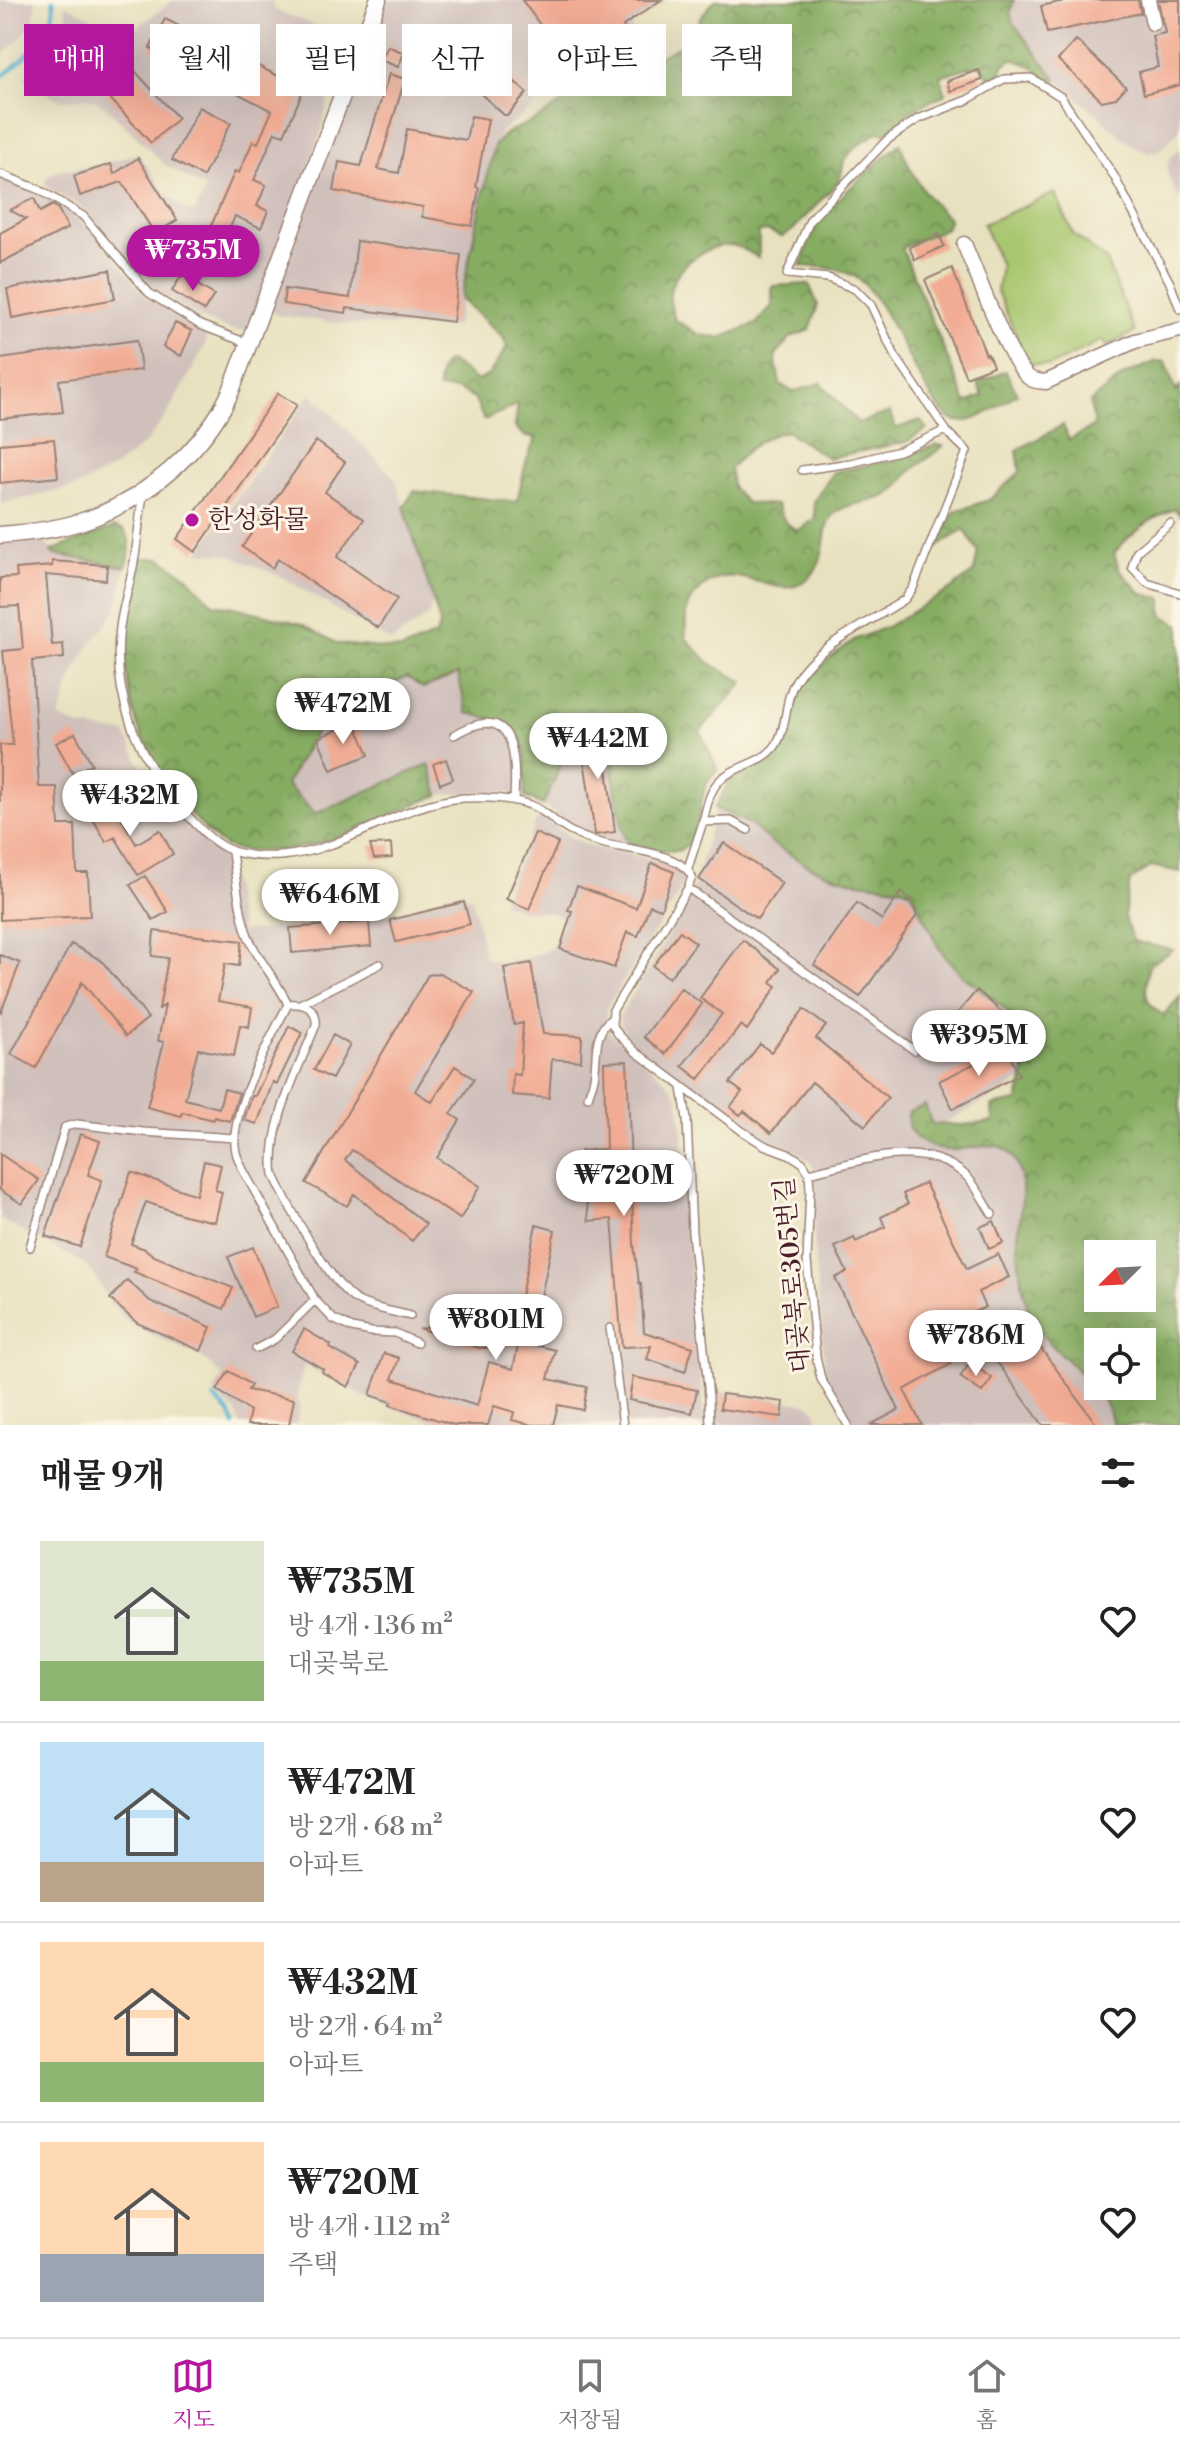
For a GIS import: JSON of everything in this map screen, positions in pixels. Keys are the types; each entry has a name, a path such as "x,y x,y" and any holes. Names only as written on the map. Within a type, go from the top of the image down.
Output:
{"street":[{"path":"0,535 39,532 80,522 110,510 144,490 195,447 215,421 231,391 378,0"},
{"path":"1148,0 1153,23"},
{"path":"964,244 1020,368 1032,380 1046,382 1135,341 1180,330"}],"lane":[{"path":"688,868 711,796 722,779 776,744 790,693 802,671 824,650 905,599 913,588 967,451 946,430 895,356 871,305 855,289 828,278 787,274 810,220 887,140 918,119 967,100 1004,79 1031,78 1061,97 1114,176 1170,283 1180,309"},
{"path":"0,174 38,189 83,216 133,277 170,308 200,325 249,344"},
{"path":"802,470 851,463 899,451 946,430"},
{"path":"144,490 120,628 124,702 133,733 156,778 212,841 232,853 283,856 340,843 438,802 464,798 531,805 584,838 665,857 688,868 692,877 688,888 613,1010 613,1017 604,1023 599,1033 594,1077 588,1097"},
{"path":"1170,524 1137,551 1132,567 1147,583 1180,593"},
{"path":"454,735 482,723 496,726 508,734 516,765 514,801"},
{"path":"703,822 731,821 748,830"},
{"path":"232,853 245,928 288,1004 244,1100 235,1129 235,1151 315,1300 333,1319 352,1328 395,1333 417,1343"},
{"path":"688,888 914,1050"},
{"path":"288,1004 302,1003 380,964"},
{"path":"302,1003 313,1010 317,1017 316,1025 277,1127 272,1165 274,1175 324,1264 347,1293 364,1303 410,1316"},
{"name":"대곶북로305번길","path":"613,1017 612,1024 618,1034 636,1052 764,1145 803,1163 809,1173 807,1261 816,1356 821,1379 848,1425"},
{"path":"682,1088 687,1119 692,1232 710,1425"},
{"path":"30,1247 65,1127 77,1124 235,1138"},
{"path":"809,1173 899,1155 947,1162 966,1176 992,1214"},
{"path":"256,1349 275,1339 315,1300"},
{"path":"610,1328 623,1425"}],"shaded area":[{"path":"0,0 35,0 31,24 24,24 24,34 0,58"},
{"path":"174,0 271,0 275,10 312,24 276,24 276,96 329,96 320,136 247,328 242,332 201,318 157,292 80,206 44,185 46,178 57,171 100,165 138,153 166,194 194,213 206,189 164,164 107,108 87,98 62,100 50,96 134,96 134,29"},
{"path":"388,0 666,0 631,24 528,24 528,96 548,96 500,132 479,211 456,326 337,323 277,315 271,308 350,96 386,96 386,24 377,24"},
{"path":"1014,0 1180,0 1180,130 1158,151 1148,153 1129,143 1057,80 1039,58 1013,23 1010,13"},
{"path":"65,4 102,24 68,24"},
{"path":"1180,149 1180,202 1168,176 1167,166"},
{"path":"0,178 63,206 98,237 146,297 206,334 206,343 166,416 147,441 132,454 113,468 76,487 0,504"},
{"path":"311,393 395,478 433,600 429,615 391,642 284,578 230,555 199,552"},
{"path":"44,539 54,554 126,567 116,611 75,670 59,718 81,727 125,733 153,784 223,860 230,875 241,931 293,925 323,914 373,918 408,910 458,891 472,898 487,959 502,963 525,959 550,949 564,917 521,910 501,902 538,817 543,816 569,836 593,847 661,861 683,871 684,878 677,896 607,1008 606,1016 610,1033 663,1078 678,1098 704,1425 444,1425 375,1402 304,1365 297,1396 300,1407 296,1425 240,1425 236,1412 213,1393 222,1376 201,1356 143,1331 109,1302 88,1267 0,1219 0,543"},
{"path":"458,674 492,718 515,729 521,737 525,746 525,797 483,791 439,795 429,765 315,814 286,784 327,712 408,676"},
{"path":"594,723 606,728 622,828 628,844 581,832 543,805 575,734"},
{"path":"715,808 750,824 772,843 825,873 853,881 905,888 919,902 930,930 947,959 1018,1022 1027,1043 1023,1080 938,1126 932,1124 961,1151 990,1144 1007,1149 1017,1162 1021,1182 1018,1243 1029,1311 1038,1331 1084,1377 1084,1400 1102,1400 1112,1416 1113,1425 855,1425 830,1383 825,1368 814,1253 816,1176 811,1163 792,1148 758,1134 638,1048 627,1037 620,1022 620,1016 695,884","holes":["925,1105 932,1124 915,1108"]},
{"path":"716,1390 809,1404 816,1410 817,1425 716,1425"}],"green space":[{"path":"715,0 1014,0 1010,13 1013,23 1057,80 1051,83 1032,66 1013,59 1003,65 1001,74 989,78 982,67 976,65 940,76 946,94 913,109 886,134 878,132 857,146 844,160 840,180 793,230 782,237 768,231 759,232 759,258 730,245 710,249 691,260 676,276 670,295 675,320 701,335 720,338 756,324 772,306 772,286 809,284 818,305 810,330 791,337 775,356 780,384 793,392 821,383 858,423 890,412 895,429 920,420 927,429 906,442 828,458 786,431 770,436 748,450 730,469 732,487 746,503 777,505 785,522 798,531 815,518 814,501 833,472 893,460 936,445 943,446 909,473 888,495 837,511 828,522 818,565 805,581 793,587 780,587 739,577 725,577 711,581 690,602 686,615 686,638 709,663 744,682 700,731 718,770 706,785 691,840 680,850 628,844 622,828 606,728 602,724 587,725 575,734 543,805 525,797 524,748 520,738 503,723 467,713 458,674 423,688 407,677 327,712 286,784 315,814 429,764 439,795 334,839 312,845 267,851 225,846 212,837 164,780 135,718 126,672 125,637 141,558 160,558 187,576 213,604 302,624 338,644 401,650 436,635 440,623 404,507 414,491 517,502 526,462 536,437 526,437 515,427 518,404 484,420 474,398 458,390 438,389 440,370 446,362 452,362 477,381 489,375 507,347 503,337 461,299 495,145 506,133 537,119 573,96 666,96 666,53 682,45 682,96 792,96 792,24 700,24 699,19"},
{"path":"900,144 920,185 949,218 946,228 902,248 966,403 983,396 977,383 1006,371 1017,394 972,420 956,421 945,414 933,399 894,328 867,287 854,276 841,271 800,266 818,225 836,203"},
{"path":"1055,193 1073,234 1106,260 1135,332 1107,346 1103,340 1050,366 1032,364 1024,354 997,291 1001,266 983,224"},
{"path":"1157,361 1166,362 1176,392 1180,386 1180,515 1175,509 1157,517 1134,533 1114,553 1119,569 1142,594 1162,598 1162,615 1180,625 1180,872 1151,866 1130,881 1124,916 1133,941 1173,950 1149,965 1146,993 1151,1004 1163,1015 1180,997 1180,1425 1113,1425 1102,1400 1156,1400 1156,1328 1084,1328 1084,1376 1035,1324 1026,1300 1019,1257 1022,1183 1016,1161 1009,1152 992,1145 943,1150 917,1138 908,1127 909,1112 925,1105 932,1124 963,1125 993,1122 992,1106 1018,1101 1027,1043 1018,1022 947,959 912,893 905,888 853,881 825,873 772,843 750,824 715,808 729,781 770,761 783,747 797,692 830,658 854,640 886,627 974,572 978,551 964,529 935,549 955,511 989,500 1020,472 1017,450 1063,425 1069,440 1094,426 1090,402 1124,375"},
{"path":"115,527 124,530 129,539 126,567 53,554 51,551"}],"building":[{"path":"522,0 661,0 626,24 539,24"},
{"path":"1069,0 1138,0 1141,13 1047,33 1041,6"},
{"path":"1158,0 1180,0 1180,85 1144,94 1139,72 1158,67 1152,36 1165,33"},
{"path":"1076,40 1126,87 1116,98 1102,101 1058,60"},
{"path":"388,46 402,52 398,67 386,62"},
{"path":"260,67 276,75 276,96 301,96 284,135 275,132 254,180 266,185 257,206 268,211 261,228 235,216 224,241 208,233 235,171 239,173 253,141 258,143 272,111 243,96 260,96"},
{"path":"134,70 150,87 150,96 158,96 178,118 151,143 108,96 134,96"},
{"path":"979,70 982,80 950,91 947,81"},
{"path":"389,74 402,78 402,89 378,169 399,173 407,129 466,140 471,116 488,119 472,226 422,217 423,207 334,191 339,162 361,166 382,96 386,96"},
{"path":"512,79 527,93 508,115 504,115 483,96 512,96"},
{"path":"199,107 231,123 203,177 172,160"},
{"path":"138,158 177,220 155,234 122,182 80,196 74,176 111,164 114,174"},
{"path":"34,198 40,212 53,205 58,209 68,228 0,263 0,233 26,219 10,210"},
{"path":"180,228 195,238 175,270 159,260"},
{"path":"939,234 944,246 915,260 909,247"},
{"path":"357,241 461,255 453,322 347,308 346,313 283,304 285,289 350,298"},
{"path":"952,268 993,366 966,377 925,280"},
{"path":"110,270 115,299 12,318 7,289"},
{"path":"182,275 214,295 204,311 172,291"},
{"path":"175,323 192,331 181,356 163,347"},
{"path":"137,340 141,370 59,380 63,412 0,419 0,359"},
{"path":"278,393 297,405 195,552 177,539"},
{"path":"54,439 58,477 0,483 0,444"},
{"path":"316,441 345,462 325,492 364,519 337,557 397,599 378,628 278,559 272,568 242,547"},
{"path":"52,561 107,565 106,580 46,575 52,645 63,644 64,658 32,661 39,787 57,787 59,825 75,825 77,873 88,873 90,916 0,920 0,745 13,745 3,651 23,649 19,606 0,607 0,578 17,577 16,569 52,566"},
{"path":"355,722 369,755 331,770 318,738"},
{"path":"602,729 615,832 595,835 580,732"},
{"path":"75,733 92,764 73,774 56,743"},
{"path":"446,759 453,779 440,784 433,764"},
{"path":"111,798 136,844 160,830 173,854 138,875 115,837 106,842 88,810"},
{"path":"535,833 558,843 529,909 506,899"},
{"path":"724,843 782,883 757,919 699,879"},
{"path":"391,844 392,858 374,859 370,845"},
{"path":"652,863 674,872 661,909 650,905 638,936 627,932 614,968 560,949 572,911 568,910 577,886 636,908"},
{"path":"145,876 168,912 153,920 130,885"},
{"path":"901,892 911,899 917,915 860,997 814,965 857,903 882,920"},
{"path":"464,902 470,924 396,942 390,920"},
{"path":"369,922 371,946 292,953 290,928"},
{"path":"154,931 242,941 239,966 225,964 218,1001 252,1007 249,1027 240,1025 234,1056 198,1049 185,1099 219,1108 224,1089 239,1093 230,1121 182,1112 181,1116 147,1107 164,1042 158,1041 165,1005 159,1009 168,958 152,956"},
{"path":"680,931 696,943 669,978 653,966"},
{"path":"743,940 780,969 771,982 777,986 747,1030 741,1025 699,1079 682,1066 722,1014 700,998"},
{"path":"71,944 101,960 148,1018 126,1036 82,982 36,1068 11,1054"},
{"path":"0,955 20,963 1,1012 0,1011"},
{"path":"531,963 543,1034 582,1036 581,1061 552,1059 549,1098 512,1095 513,1074 520,1075 523,1023 514,1025 504,968"},
{"path":"440,973 474,992 415,1091 432,1102 455,1066 474,1079 451,1114 460,1120 437,1158 480,1186 460,1219 352,1150 345,1160 426,1224 412,1241 354,1194 347,1206 306,1183 428,975"},
{"path":"681,988 702,1004 665,1054 644,1037"},
{"path":"977,990 1005,1015 984,1040 956,1015"},
{"path":"804,1009 826,1026 816,1038 888,1098 865,1126 812,1082 771,1133 744,1111 740,1115 730,1107 742,1092 730,1083 760,1044 771,1052"},
{"path":"289,1026 302,1033 277,1084 273,1082 257,1124 244,1120 252,1096 255,1096"},
{"path":"333,1035 350,1045 332,1079 314,1070"},
{"path":"1006,1048 1019,1075 953,1109 939,1081"},
{"path":"627,1061 634,1245 641,1283 644,1332 693,1347 685,1372 647,1359 651,1346 622,1347 612,1219 589,1221 581,1151 606,1149 604,1062"},
{"path":"80,1134 100,1141 88,1175 102,1180 80,1247 45,1236"},
{"path":"0,1154 39,1180 22,1204 0,1190"},
{"path":"204,1161 221,1165 215,1190 222,1192 215,1222 146,1202 131,1244 233,1288 224,1309 104,1257 131,1172 196,1195"},
{"path":"925,1183 967,1269 998,1254 1009,1277 978,1292 985,1307 960,1319 964,1328 939,1341 951,1364 904,1390 922,1425 870,1425 899,1410 835,1278 847,1272 835,1247 854,1238 856,1242 885,1227 881,1217 908,1204 903,1194"},
{"path":"994,1221 1003,1243 989,1249 980,1227"},
{"path":"536,1225 555,1230 531,1344 555,1350 548,1379 587,1387 583,1410 558,1405 553,1425 533,1425 512,1420 514,1412 494,1406 488,1425 454,1425 390,1405 391,1402 370,1395 384,1353 399,1358 392,1379 477,1406 489,1362 513,1369 518,1346 479,1348 421,1329 462,1318 486,1326 485,1307 519,1305"},
{"path":"253,1247 277,1307 253,1317 228,1257"},
{"path":"127,1280 150,1301 211,1327 201,1351 137,1323 110,1299"},
{"path":"1024,1325 1097,1425 1043,1425 989,1351"},
{"path":"304,1329 360,1365 348,1387 292,1351"},
{"path":"970,1363 992,1378 982,1392 960,1377"},
{"path":"229,1371 251,1385 248,1390 294,1399 289,1425 247,1425 250,1411 217,1390"},
{"path":"633,1377 697,1390 692,1413 629,1400"},
{"path":"722,1394 784,1402 782,1417 720,1409"}],"waterway":[{"path":"0,78 37,44 50,22 53,0"},
{"path":"214,1398 229,1413 234,1425"}],"place":[{"name":"한성화물","path":"192,520"}]}
